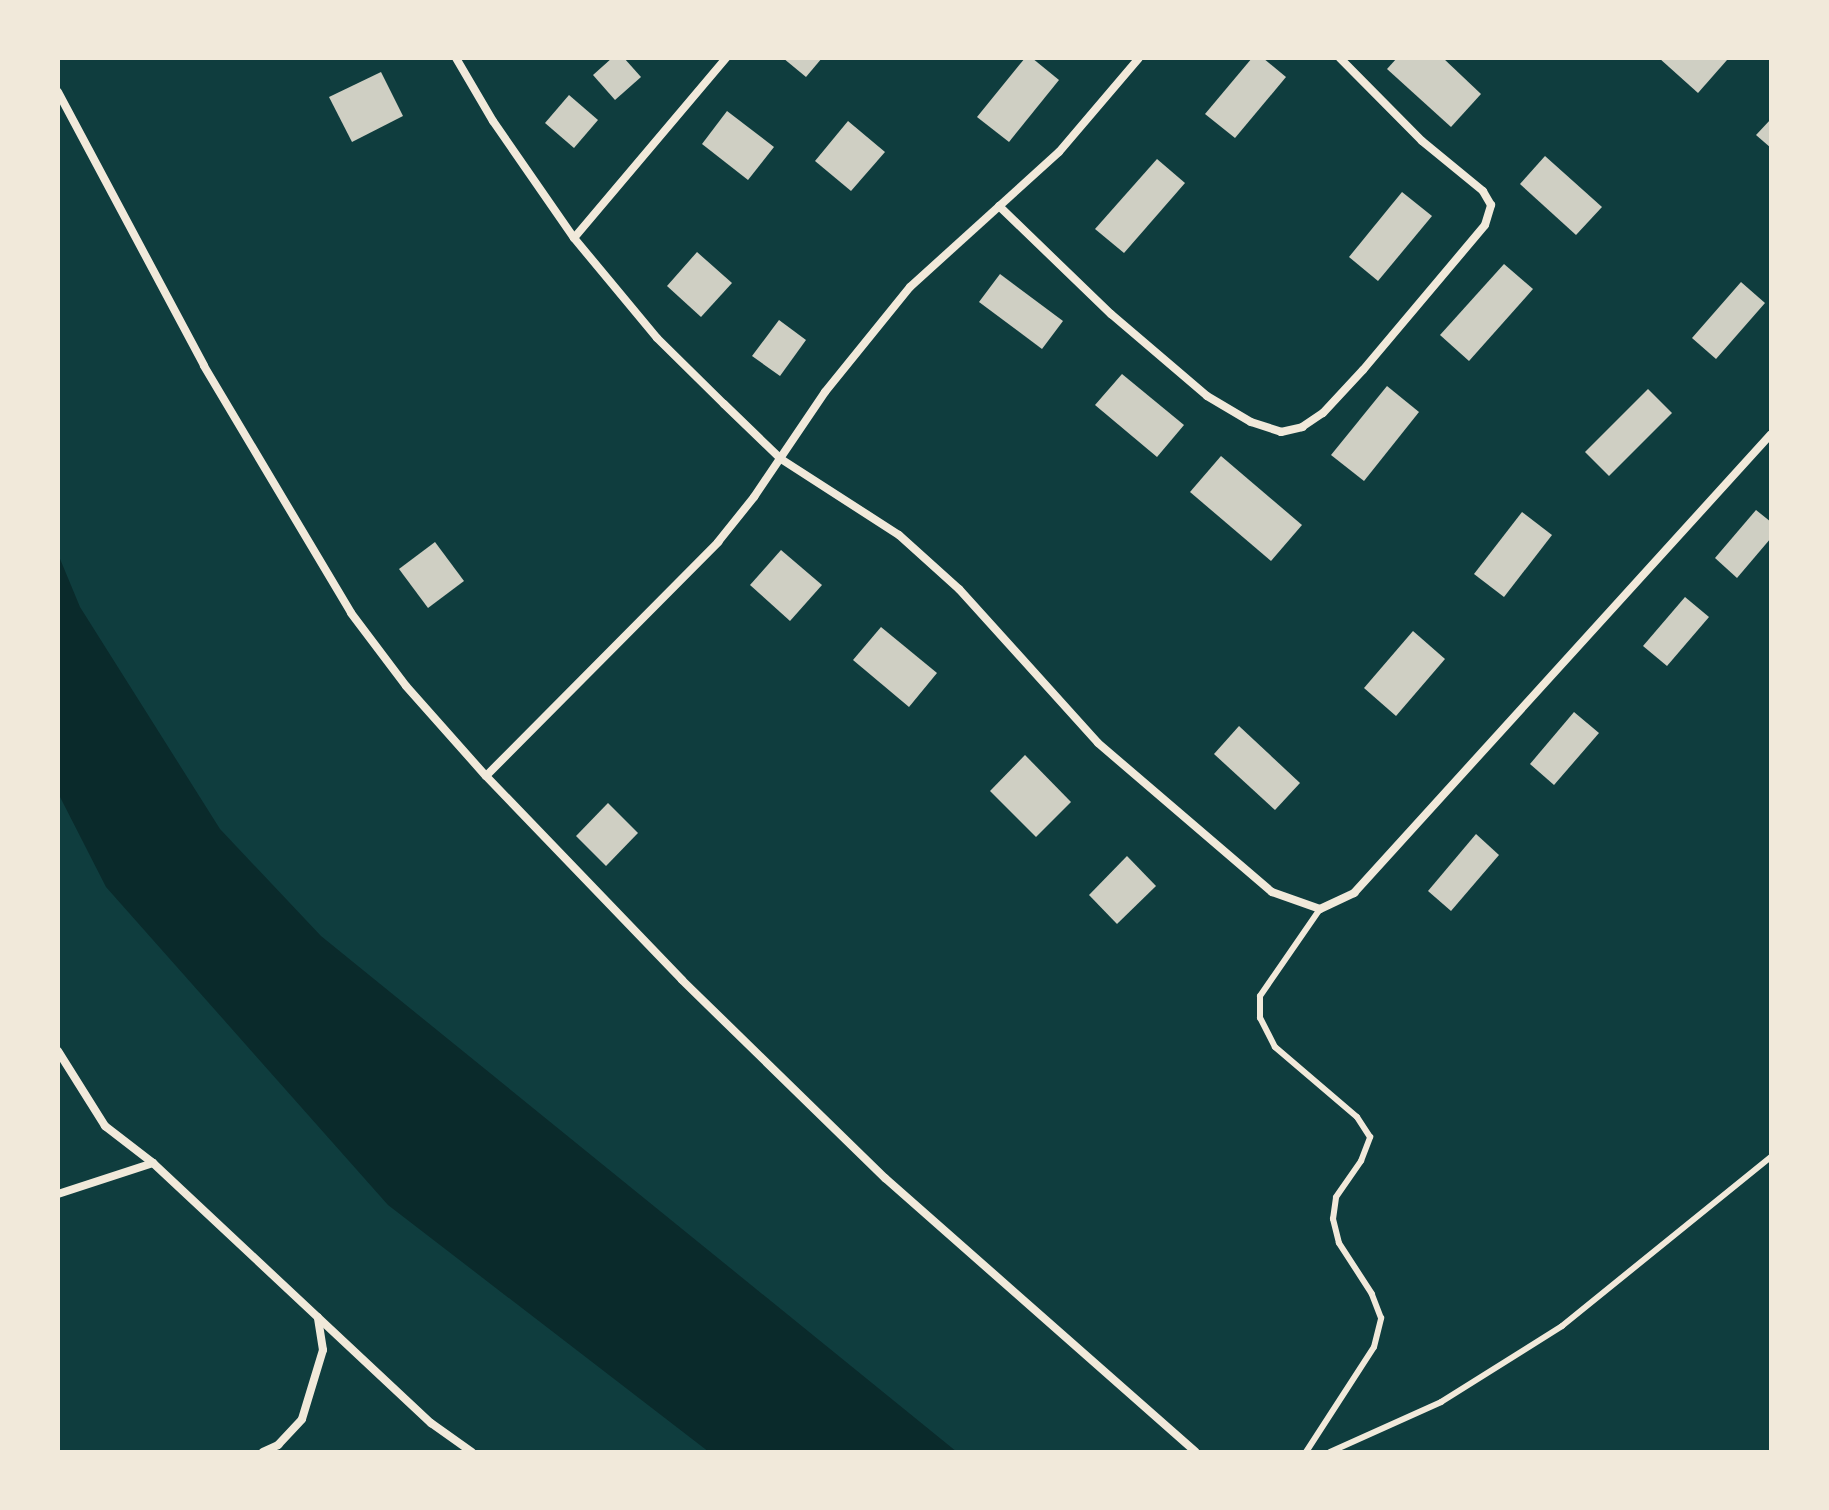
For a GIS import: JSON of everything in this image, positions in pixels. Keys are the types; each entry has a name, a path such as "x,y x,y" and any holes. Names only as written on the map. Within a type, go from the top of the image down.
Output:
{"street":[{"path":"456,58 493,121 574,238 657,338 781,459 851,501 909,544 969,599 1098,743 1272,892 1320,909 1354,893 1771,434"},
{"path":"574,238 726,58"},
{"path":"486,776 718,542 781,459 825,392 910,287 1059,152 1139,58"},
{"path":"999,206 1111,314 1207,396 1281,432 1302,427 1323,413 1363,370 1485,225 1491,205 1483,191 1422,141 1340,58"},
{"path":"58,92 204,366 351,613 406,686 486,776 682,980 885,1178 1196,1452"},
{"path":"58,1051 105,1126 153,1163 431,1423 472,1452"},
{"path":"58,1194 153,1163"},
{"path":"263,1452 278,1445 302,1419 323,1350 318,1317"}],"lane":[{"path":"1306,1452 1374,1347 1381,1318 1372,1294 1339,1243 1333,1219 1336,1197 1361,1161 1370,1137 1357,1117 1275,1047 1260,1018 1260,996 1320,909"},
{"path":"1330,1452 1441,1402 1562,1326 1771,1157"}],"water":[{"path":"58,554 80,607 220,829 321,936 957,1452 709,1452 388,1205 106,887 58,793"}],"building":[{"path":"612,58 624,58 641,77 615,100 593,75"},
{"path":"783,58 822,58 806,77"},
{"path":"1025,58 1032,58 1059,80 1009,142 977,117"},
{"path":"1252,58 1263,58 1286,77 1235,138 1205,114"},
{"path":"1397,58 1443,58 1481,94 1451,127 1387,69"},
{"path":"1659,58 1725,58 1727,60 1698,93"},
{"path":"381,72 403,116 352,142 329,97"},
{"path":"569,95 598,120 574,148 545,123"},
{"path":"727,111 774,147 748,180 702,144"},
{"path":"1771,119 1771,148 1756,135"},
{"path":"848,121 885,152 851,191 815,161"},
{"path":"1545,156 1602,207 1576,235 1520,184"},
{"path":"1157,159 1185,183 1124,253 1095,229"},
{"path":"1402,192 1432,216 1378,281 1349,257"},
{"path":"697,252 732,283 701,317 667,286"},
{"path":"1504,264 1533,289 1469,361 1440,335"},
{"path":"1000,274 1063,321 1042,349 979,302"},
{"path":"1741,282 1765,303 1716,359 1692,338"},
{"path":"779,320 806,340 780,376 752,356"},
{"path":"1122,374 1184,425 1157,457 1095,405"},
{"path":"1387,386 1419,412 1364,481 1331,455"},
{"path":"1648,389 1672,413 1609,476 1585,452"},
{"path":"1221,456 1302,525 1271,561 1190,492"},
{"path":"1756,510 1771,522 1771,538 1737,578 1715,558"},
{"path":"1522,512 1552,535 1504,597 1474,574"},
{"path":"435,542 464,581 428,608 399,569"},
{"path":"781,550 822,585 790,621 750,585"},
{"path":"1685,597 1709,617 1667,666 1643,646"},
{"path":"881,627 937,673 909,707 853,660"},
{"path":"1413,631 1445,659 1396,716 1364,688"},
{"path":"1574,712 1599,733 1554,785 1530,764"},
{"path":"1239,726 1300,783 1275,810 1214,754"},
{"path":"1025,755 1071,802 1036,837 990,791"},
{"path":"608,803 638,833 606,866 576,836"},
{"path":"1476,834 1499,855 1451,911 1428,891"},
{"path":"1127,856 1156,886 1117,924 1089,895"}]}
